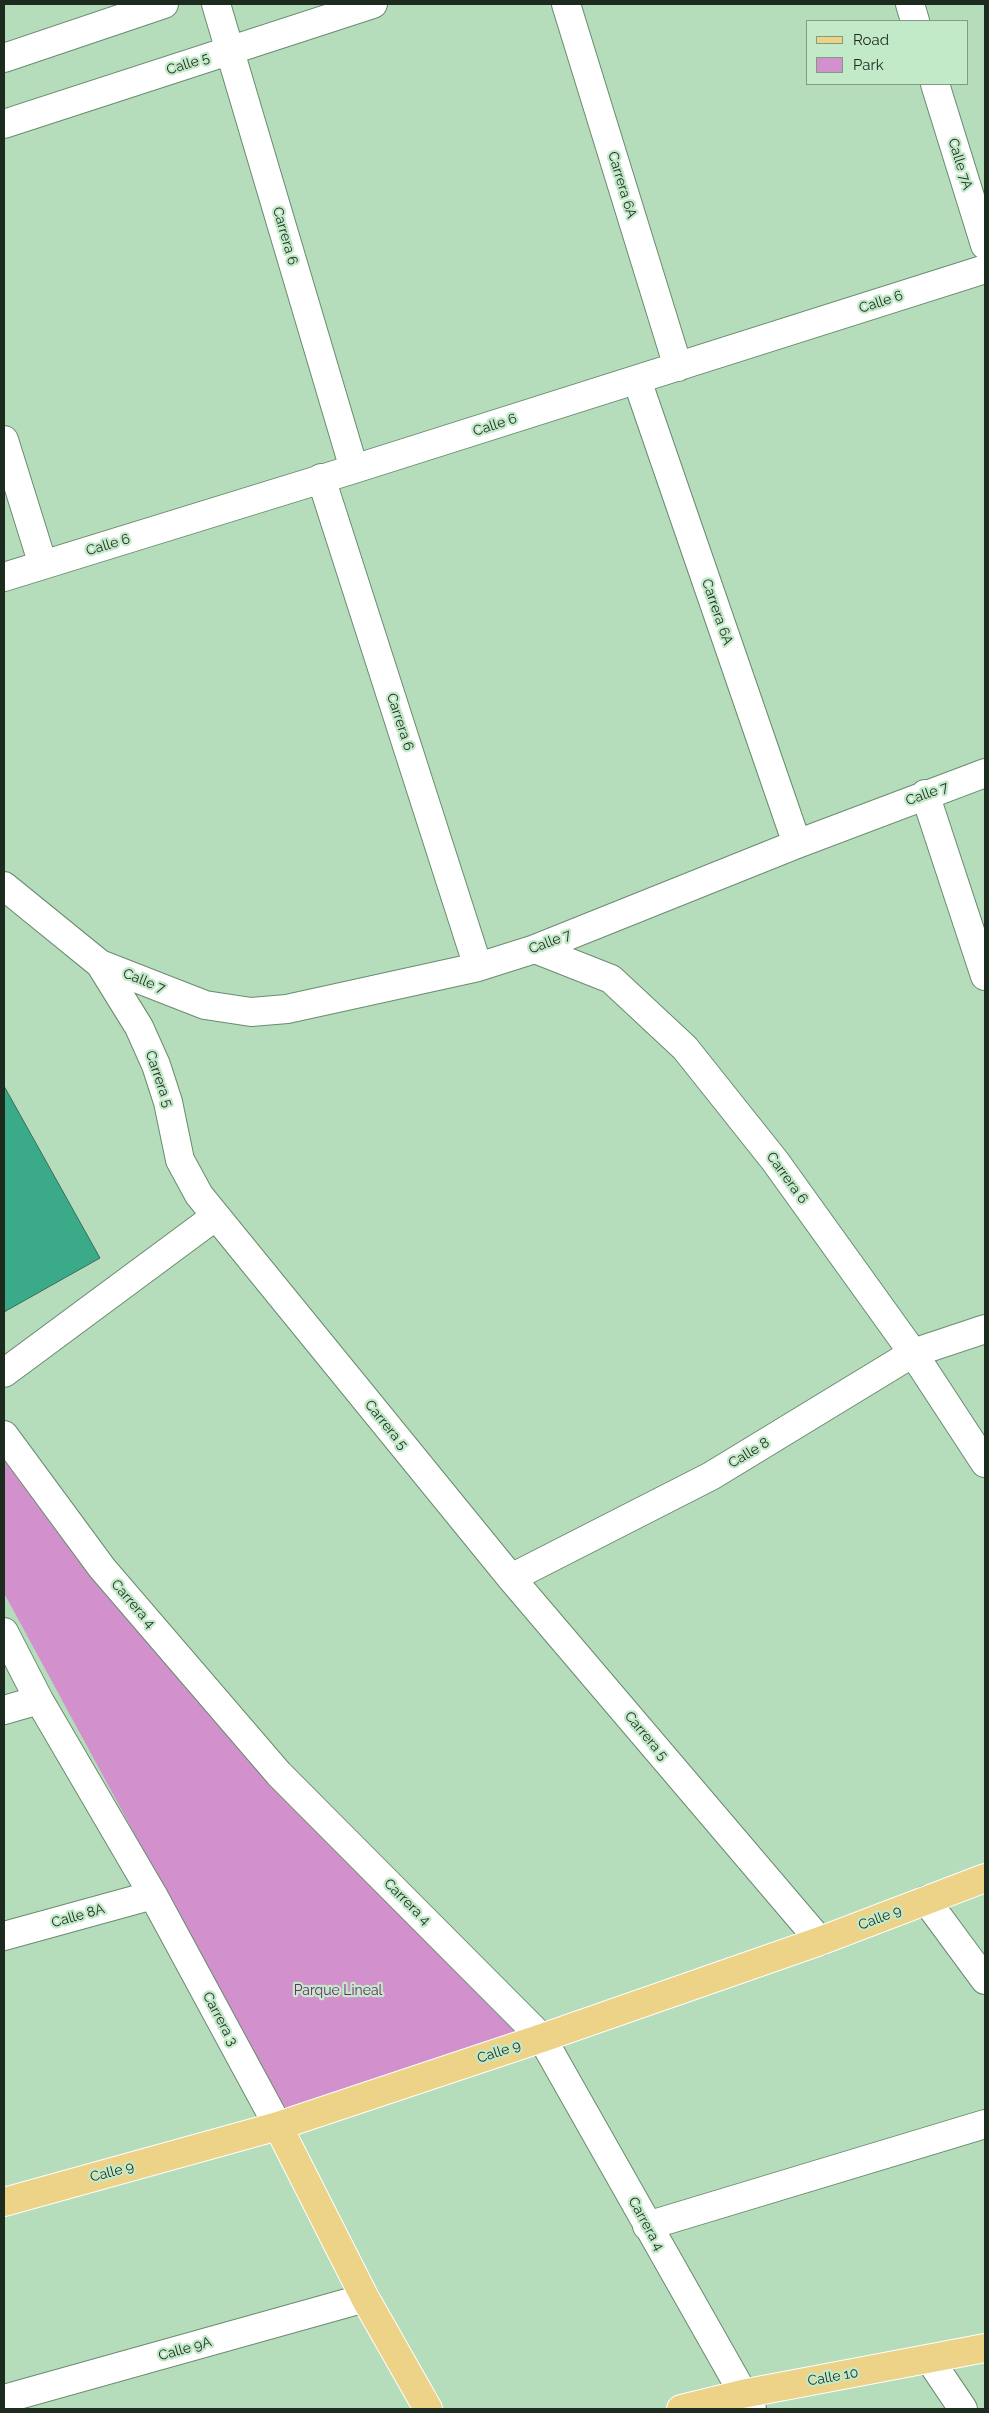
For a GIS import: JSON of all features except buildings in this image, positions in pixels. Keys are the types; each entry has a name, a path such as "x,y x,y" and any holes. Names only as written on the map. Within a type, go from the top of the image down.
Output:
{"main road":[{"name":"Calle 9","path":"4,2202 278,2126 542,2038 820,1941 985,1878"},
{"name":"Carrera 3","path":"278,2126 365,2298 428,2409"},
{"name":"Calle 10","path":"681,2409 747,2402 985,2348"}],"street":[{"path":"4,58 164,4"},
{"name":"Carrera 6","path":"216,4 354,469"},
{"name":"Calle 5","path":"4,124 373,4"},
{"name":"Carrera 6A","path":"566,4 678,367"},
{"path":"910,4 915,20"},
{"name":"Calle 7A","path":"935,85 985,245"},
{"name":"Calle 6","path":"4,577 354,469 985,269"},
{"name":"Carrera 6A","path":"637,380 797,844"},
{"path":"4,440 43,565"},
{"name":"Carrera 6","path":"321,478 478,967"},
{"name":"Calle 7","path":"100,964 205,1005 252,1012 287,1009 478,967 535,949 797,844 925,794 985,773"},
{"path":"925,794 985,976"},
{"name":"Carrera 5","path":"4,886 100,964 139,1027 156,1065 168,1102 180,1160 199,1195 511,1578 820,1941"},
{"name":"Carrera 6","path":"535,949 611,979 686,1048 775,1161 913,1353 985,1463"},
{"path":"4,1373 216,1216"},
{"name":"Calle 8","path":"511,1578 711,1476 913,1353 985,1329"},
{"name":"Carrera 4","path":"4,1435 102,1568 279,1774 542,2038 747,2402"},
{"name":"Carrera 3","path":"4,1632 39,1700 153,1895 278,2126"},
{"path":"4,1710 39,1700"},
{"name":"Calle 8A","path":"4,1936 153,1895"},
{"path":"926,1900 985,1980"},
{"path":"647,2226 985,2124"},
{"name":"Calle 9A","path":"4,2399 365,2298"},
{"path":"930,2360 963,2409"}],"green space":[{"name":"Parque Lineal","path":"4,1448 530,2035 289,2119 4,1593"}]}
